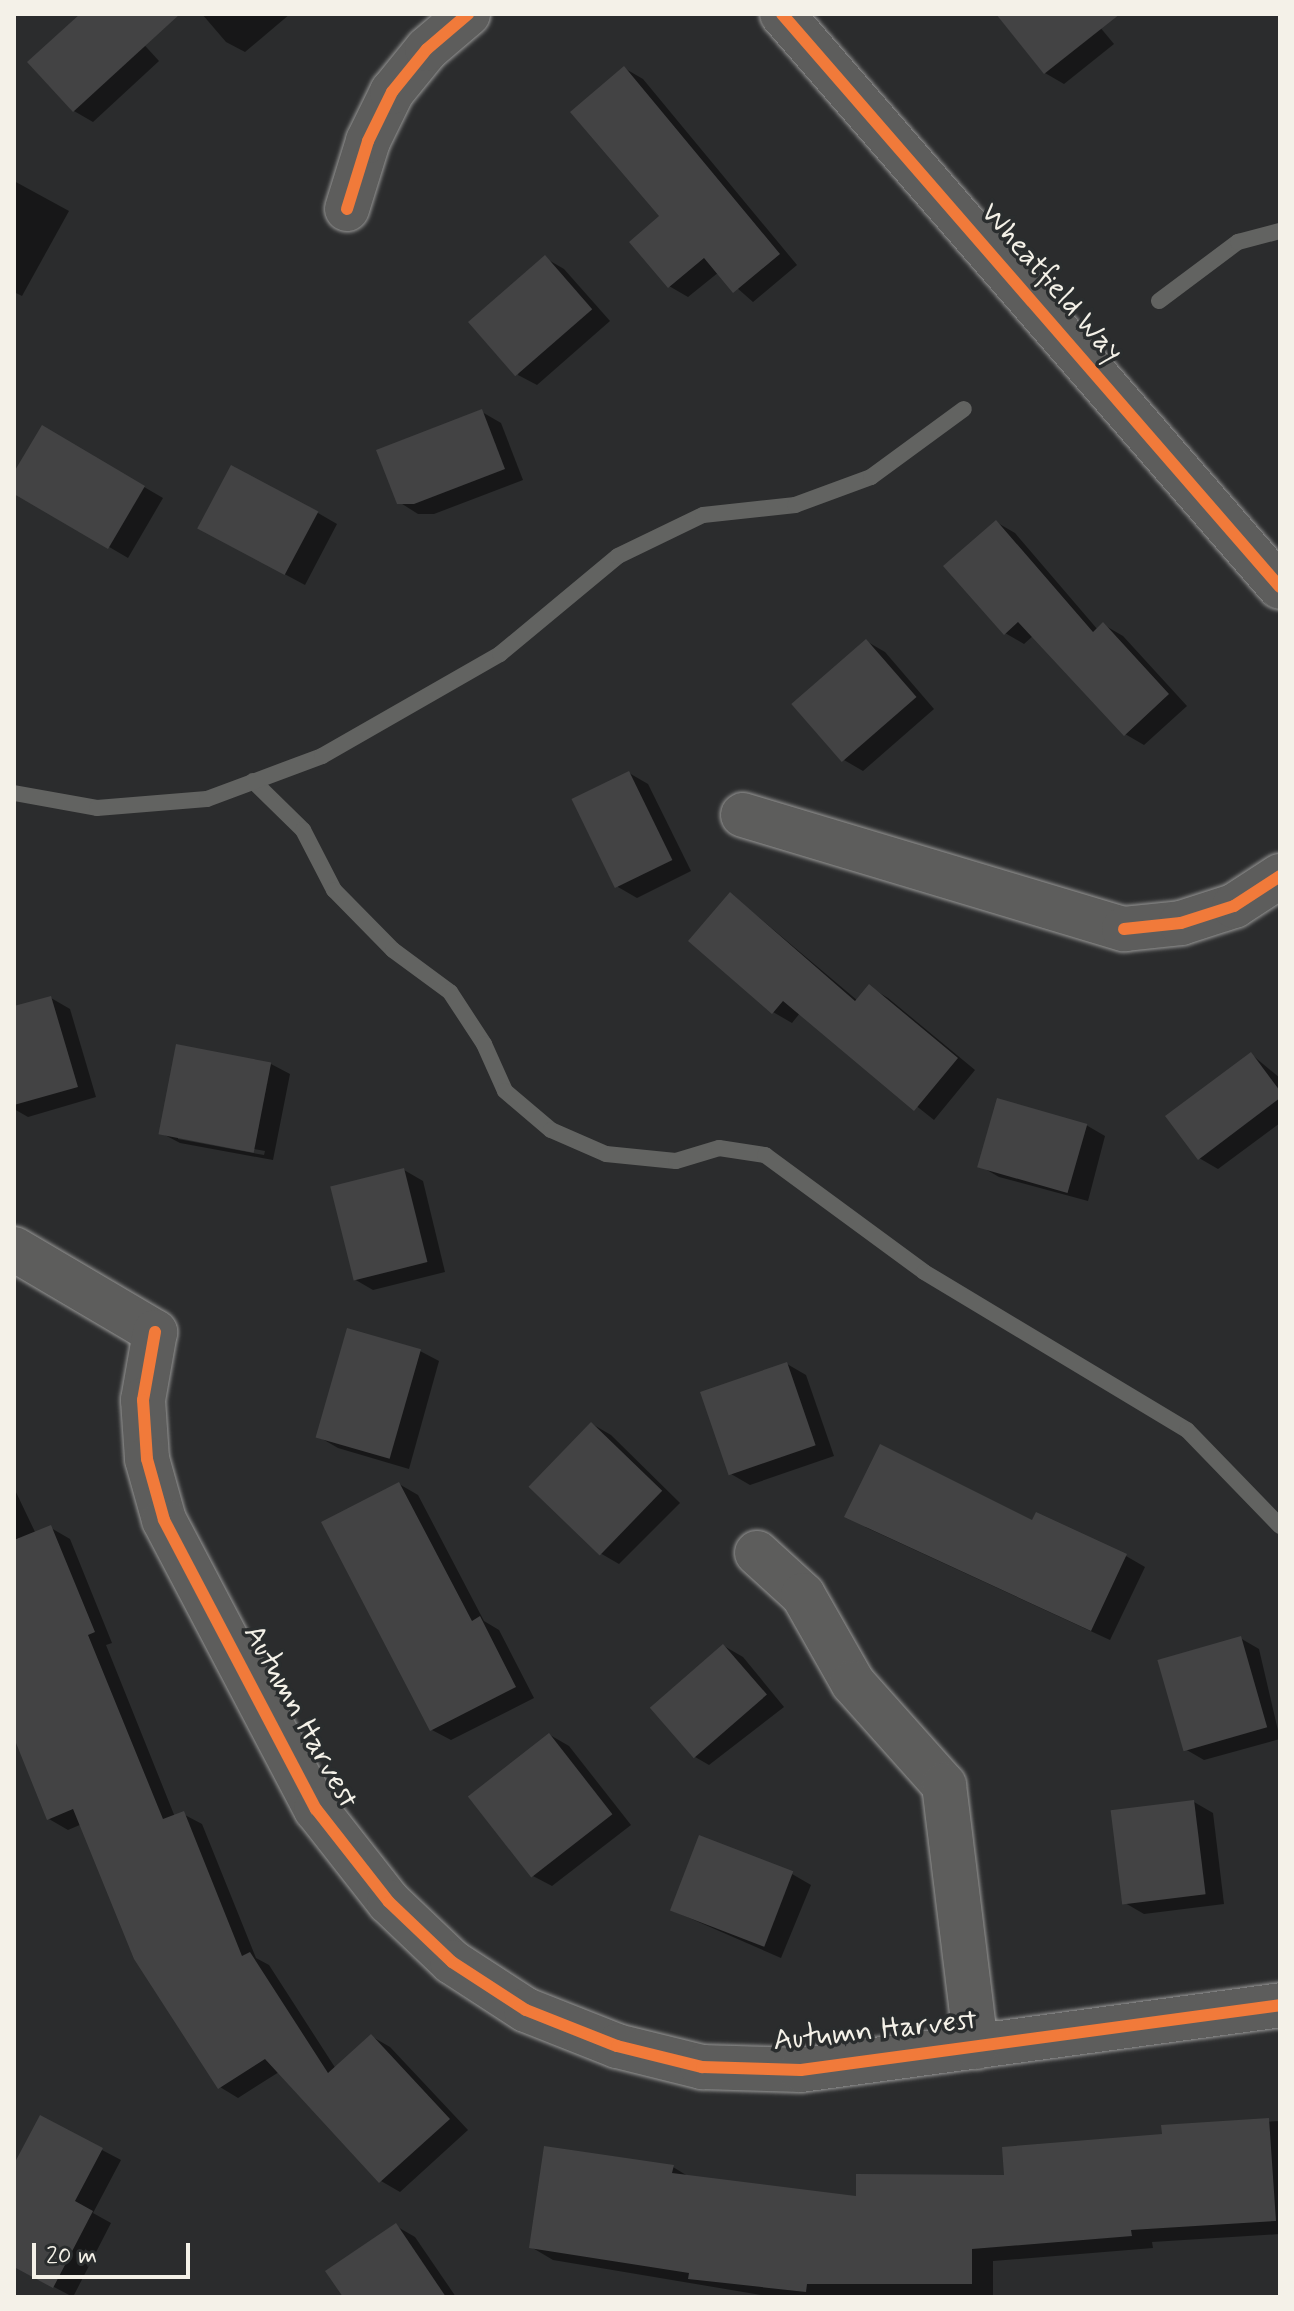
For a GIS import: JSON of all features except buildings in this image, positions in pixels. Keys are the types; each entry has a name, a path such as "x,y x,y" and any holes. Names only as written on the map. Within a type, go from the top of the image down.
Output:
{"street":[{"path":"347,209 368,141 392,92 427,49 468,14"},
{"name":"Wheatfield Way","path":"782,14 1280,587"},
{"path":"743,815 1124,929 1181,923 1234,906 1280,876"},
{"name":"Autumn Harvest","path":"14,1249 155,1332 143,1400 147,1459 164,1520 316,1809 389,1902 452,1962 526,2010 617,2046 702,2067 801,2070 1280,2005"},
{"path":"757,1553 803,1595 853,1683 944,1785 976,2047"}],"waterway":[{"path":"1159,301 1238,242 1280,231"},
{"path":"14,793 97,808 207,799 322,756 500,654 618,556 703,515 795,505 871,477 964,409"},
{"path":"253,781 303,830 334,890 393,950 450,992 484,1044 505,1091 551,1130 606,1154 676,1161 719,1148 765,1155 924,1272 1187,1430 1280,1526"}],"cycle path":[{"path":"347,209 368,141 392,92 427,49 468,14"},
{"path":"782,14 1280,587"},
{"path":"1124,929 1181,923 1234,906 1280,876"},
{"path":"155,1332 143,1400 147,1459 164,1520 316,1809 389,1902 452,1962 526,2010 617,2046 702,2067 801,2070 1280,2005"}]}
